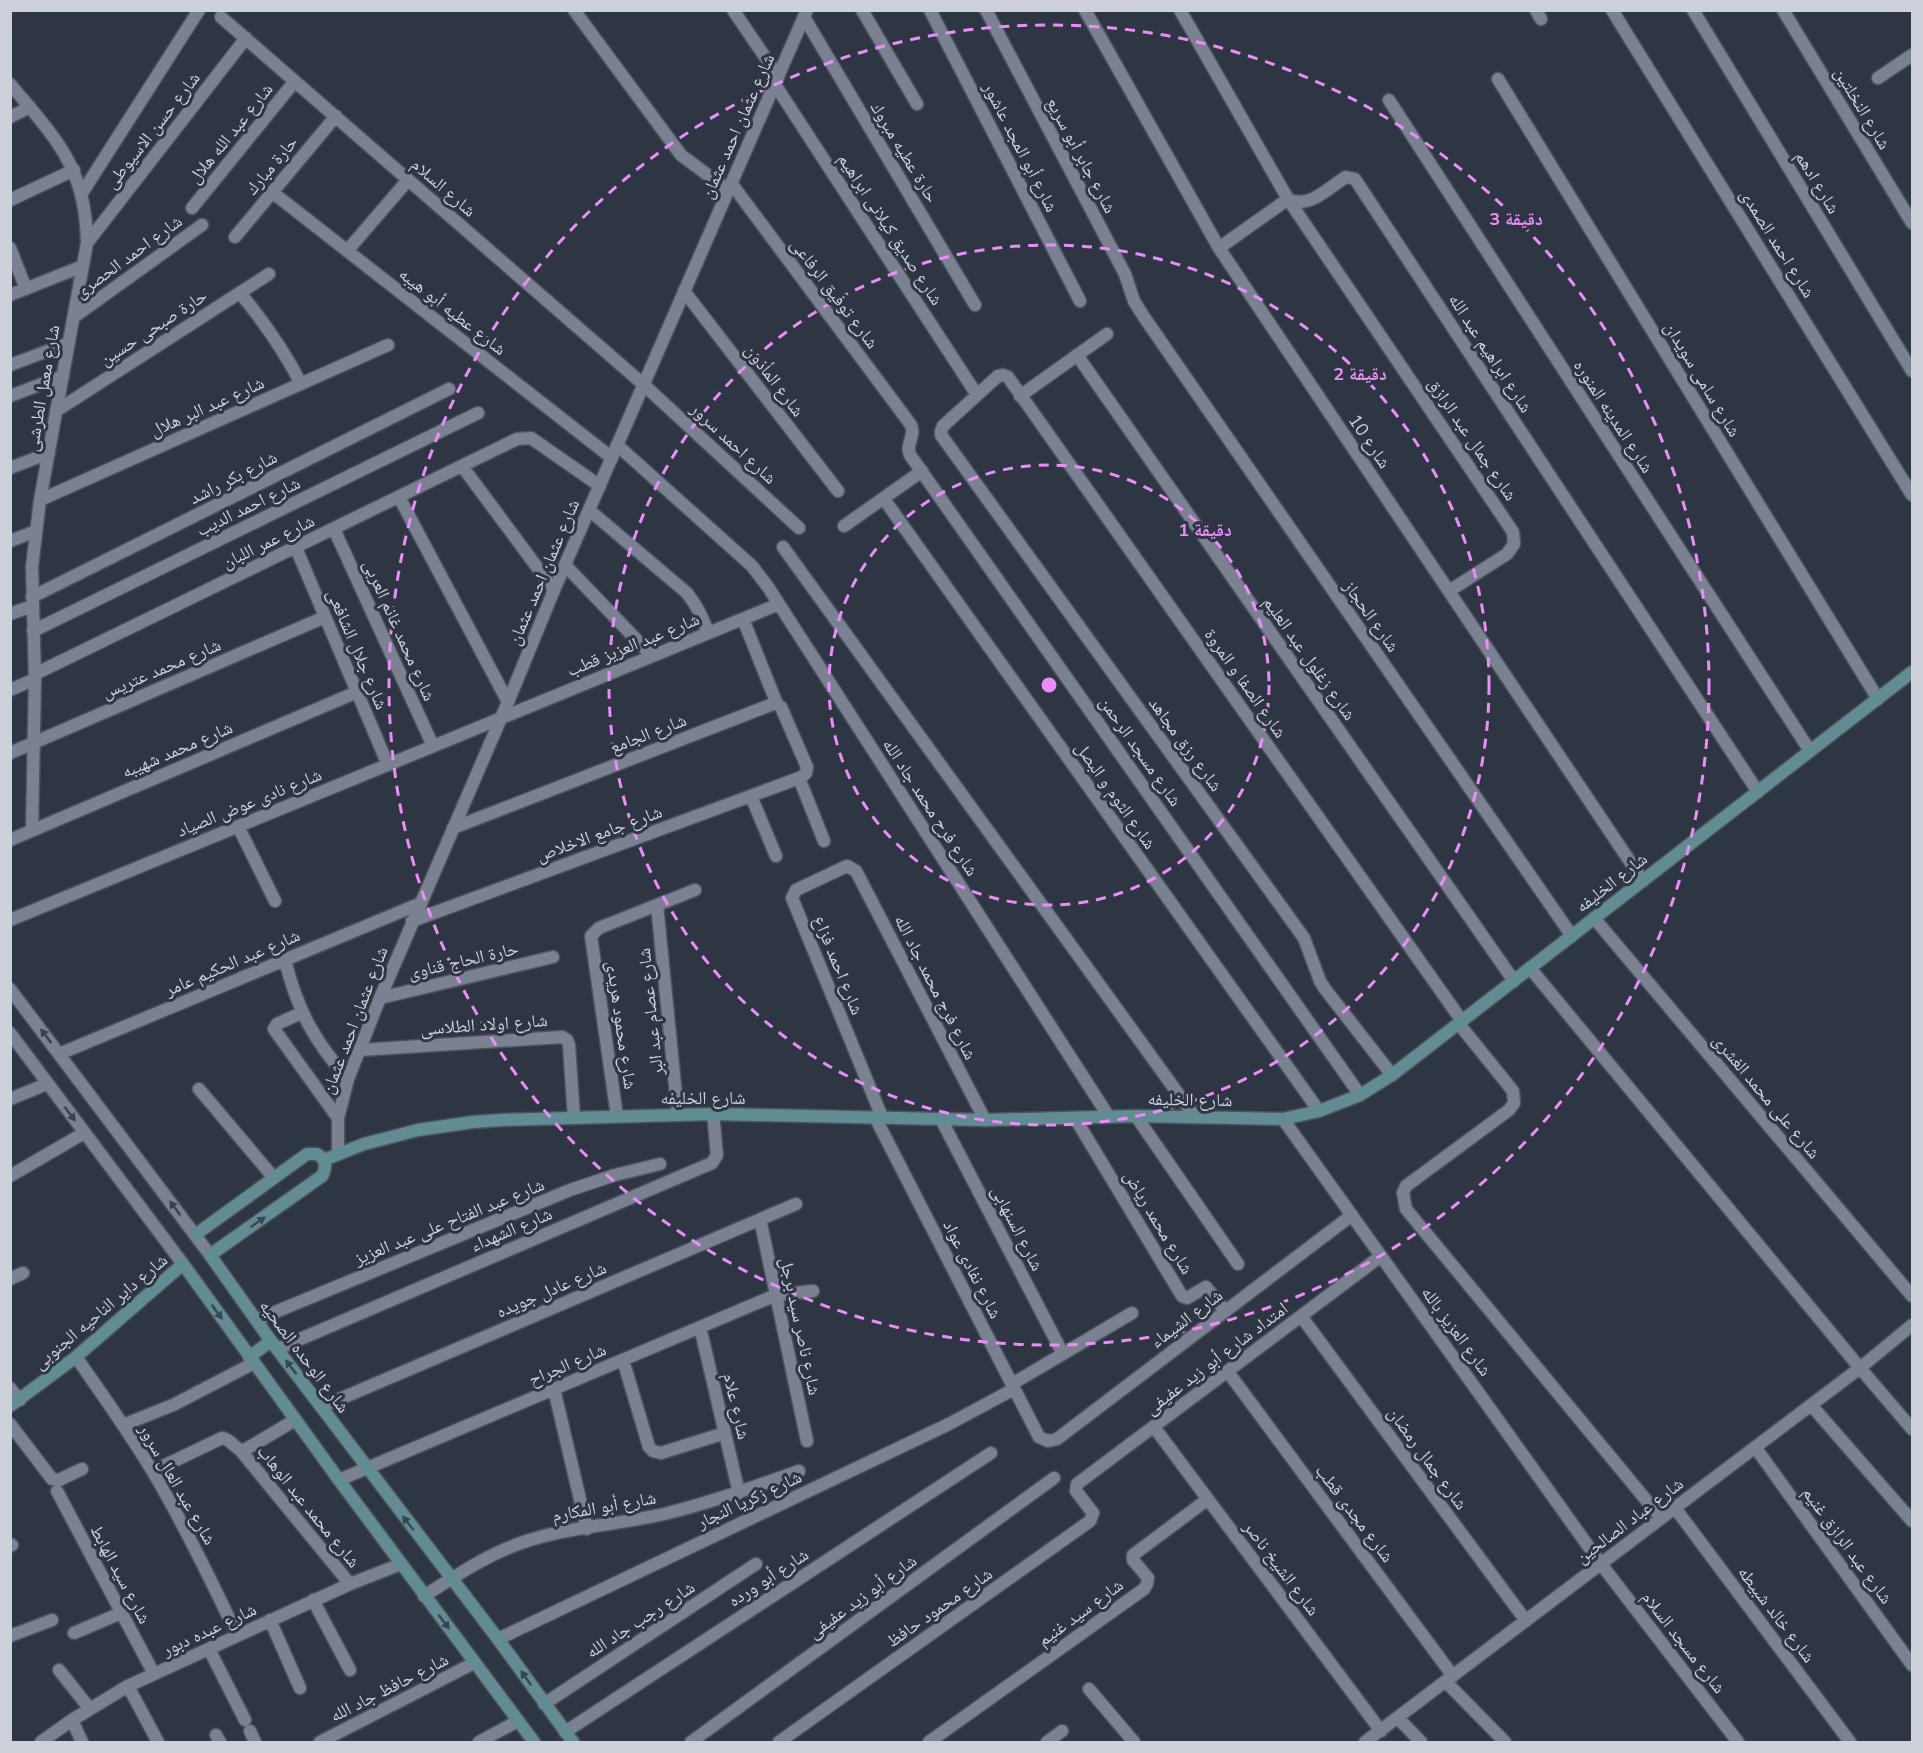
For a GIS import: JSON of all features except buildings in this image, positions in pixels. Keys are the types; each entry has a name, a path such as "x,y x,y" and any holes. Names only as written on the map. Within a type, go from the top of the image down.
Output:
{"main road":[{"name":"شارع الخليفه","path":"195,1234 308,1154 317,1154 324,1160 391,1136 445,1125 617,1116 713,1114 985,1120 1136,1116 1283,1119 1319,1112 1360,1095 1392,1075 1912,672"},
{"path":"210,1256 321,1176 326,1166 324,1160"},
{"name":"شارع الوحده الصحيه","path":"210,1256 274,1345 498,1638 573,1743"},
{"path":"183,1264 295,1420 534,1743"},
{"name":"شارع داير الناحيه الجنوبى","path":"15,1403 76,1357 183,1264"},
{"path":"252,1360 274,1345"}],"street":[{"path":"82,193 199,10"},
{"name":"شارع توفيق الرفاعى","path":"574,10 681,155 730,186 911,425"},
{"name":"شارع صديق كيلانى ابراهيم","path":"733,10 977,395"},
{"path":"862,10 917,104"},
{"name":"شارع أبو المجد عاشور","path":"930,10 1080,301"},
{"name":"شارع جابر أبو سريع","path":"986,10 1125,274 1134,300 1144,317"},
{"name":"شارع 10","path":"1085,10 1219,248 1643,881"},
{"path":"1180,10 1288,199 1219,248"},
{"name":"شارع احمد الصمدى","path":"1612,10 1912,495"},
{"name":"شارع ادهم","path":"1693,10 1912,371"},
{"name":"شارع النخلتين","path":"1783,10 1912,223"},
{"name":"شارع عثمان احمد عثمان","path":"338,1154 338,1118 348,1079 380,998 554,590 806,14"},
{"name":"حارة عطيه مبروك","path":"806,14 975,305"},
{"name":"شارع السلام","path":"221,17 644,385"},
{"name":"شارع حسن الاسيوطى","path":"87,243 246,38"},
{"path":"1878,78 1912,56"},
{"name":"شارع سامى سويدان","path":"1498,79 1878,699"},
{"name":"شارع عبد الله هلال","path":"192,208 295,81"},
{"name":"شارع معمل الطرشى","path":"10,84 54,136 74,170 87,218 87,243 40,500 32,567 35,677 32,830"},
{"name":"شارع المدينه المنوره","path":"1389,100 1810,751"},
{"path":"10,117 30,107"},
{"name":"حارة مبارك","path":"235,237 336,116"},
{"path":"10,200 74,170"},
{"name":"شارع ابراهيم عبد الله","path":"1288,199 1306,203 1346,177 1355,179 1758,792"},
{"path":"347,251 408,180"},
{"name":"شارع عطيه أبو هيبه","path":"272,192 612,458"},
{"name":"شارع جمال عبد الرازق","path":"1288,199 1513,532 1514,544 1508,554 1449,591"},
{"name":"شارع احمد الحصرى","path":"74,317 202,225"},
{"path":"10,248 26,289"},
{"path":"10,295 83,266"},
{"name":"حارة صبحى حسين","path":"56,411 269,274"},
{"name":"شارع المأذون","path":"684,291 838,491"},
{"path":"240,293 275,337 301,384"},
{"name":"شارع الحجاز","path":"1144,317 1572,936"},
{"path":"1020,396 1107,334"},
{"path":"10,365 69,343"},
{"name":"شارع عبد البر هلال","path":"40,500 388,345"},
{"name":"شارع زغلول عبد العليم","path":"1077,355 1514,981"},
{"name":"شارع الصفا و المروة","path":"977,395 996,378 1003,375 1008,377 1460,1022 1513,1091 1514,1103 1509,1110 1406,1186 1403,1193 1406,1209 1661,1518"},
{"path":"10,396 63,376"},
{"name":"شارع احمد سرور","path":"644,385 799,528"},
{"name":"شارع بكر راشد","path":"10,614 449,389"},
{"name":"شارع رزق مجاهد","path":"977,395 943,426 941,431 943,437 1304,938 1325,989 1392,1075"},
{"name":"شارع احمد الديب","path":"33,631 478,413"},
{"name":"شارع مسجد الرحمن","path":"911,425 913,432 908,444 908,453 1360,1095"},
{"name":"شارع عمر اللبان","path":"10,690 517,439 531,438 600,486"},
{"name":"شارع فرح محمد جاد الله","path":"617,445 752,566 779,604 1109,1117"},
{"path":"10,468 49,453"},
{"path":"462,466 554,590"},
{"path":"844,526 922,471"},
{"path":"399,497 508,702"},
{"name":"شارع الثوم و البصل","path":"884,499 1319,1112"},
{"path":"589,510 687,593 704,619 708,633"},
{"name":"شارع محمد غانم العربى","path":"334,529 433,746"},
{"path":"10,541 36,531"},
{"path":"783,547 1195,1117"},
{"name":"شارع جلال الشافعى","path":"296,548 388,765"},
{"path":"565,565 652,656"},
{"name":"شارع عبد العزيز قطب","path":"501,718 779,604"},
{"name":"شارع محمد عتريس","path":"10,753 325,617"},
{"path":"743,619 777,704 781,708 807,767 804,775 799,778 824,841"},
{"name":"شارع محمد شهيبه","path":"10,840 357,692"},
{"name":"شارع الجامع","path":"453,828 777,704"},
{"name":"شارع نادى عوض الصياد","path":"10,920 501,718"},
{"name":"شارع جامع الاخلاص","path":"412,921 799,778"},
{"path":"752,796 776,856"},
{"path":"238,826 275,901"},
{"name":"شارع احمد فزاع","path":"856,871 851,867 844,867 796,890 792,898 878,1117"},
{"name":"شارع فرج محمد جاد الله","path":"856,871 985,1120"},
{"path":"657,905 695,890"},
{"name":"شارع عبد الحكيم عامر","path":"59,1054 419,904"},
{"name":"شارع محمود هريدى","path":"617,1116 591,940 593,933 599,928 657,905"},
{"name":"شارع عصام عبد البر","path":"657,905 678,1115"},
{"name":"شارع على محمد الغشرى","path":"1594,918 1912,1296"},
{"name":"حارة الحاج قناوى","path":"380,998 553,957"},
{"path":"285,960 291,987 301,1013 327,1056 348,1079"},
{"path":"1530,968 1912,1429"},
{"name":"شارع الوحده الصحيه","path":"10,989 210,1256"},
{"path":"301,1013 276,1024 274,1029 338,1118"},
{"path":"10,1034 183,1264"},
{"name":"شارع اولاد الطلاسى","path":"360,1050 562,1037 569,1045 574,1118"},
{"path":"10,1099 47,1084"},
{"path":"199,1089 274,1178"},
{"name":"شارع الشهداء","path":"274,1345 712,1163 717,1155 713,1114"},
{"path":"1136,1116 1238,1264"},
{"name":"شارع نفادى عواد","path":"878,1117 1039,1437"},
{"name":"شارع محمد رياض","path":"1075,1118 1182,1296 1186,1298 1206,1287 1225,1311"},
{"name":"شارع السنهابى","path":"941,1119 1063,1354"},
{"name":"شارع العزيز بالله","path":"1283,1119 1601,1564"},
{"path":"10,1176 84,1133"},
{"name":"شارع عبد الفتاح على عبد العزيز","path":"256,1320 570,1190 615,1175 660,1164"},
{"name":"شارع عادل جويده","path":"321,1407 796,1204"},
{"name":"شارع الشيماء","path":"1039,1437 1048,1441 1057,1439 1352,1215"},
{"name":"شارع ناصر سيد برجل","path":"760,1219 807,1441"},
{"name":"امتداد شارع أبو زيد عفيفى","path":"1076,1491 1077,1484 1381,1256"},
{"path":"10,1279 23,1273"},
{"name":"شارع الجراح","path":"339,1480 776,1295 813,1291"},
{"name":"شارع زكريا النجار","path":"498,1638 949,1424 1132,1313"},
{"name":"شارع جمال رمضان","path":"1301,1316 1526,1621"},
{"name":"شارع عباد الصالحين","path":"1365,1743 1860,1368 1912,1325"},
{"name":"شارع علام","path":"700,1327 739,1492"},
{"name":"شارع عبد العال سرور","path":"76,1357 153,1471 204,1564 237,1635"},
{"path":"123,1425 173,1405 252,1360"},
{"path":"623,1360 649,1447 653,1451 661,1453 725,1433"},
{"name":"شارع مجدى قطب","path":"1228,1372 1449,1679 1505,1743"},
{"path":"10,1388 15,1403"},
{"path":"554,1389 586,1529"},
{"path":"1811,1405 1912,1521"},
{"path":"153,1471 222,1438 241,1451 295,1420"},
{"path":"10,1424 52,1479 59,1480 82,1469"},
{"name":"شارع الشيخ ناصر","path":"1154,1427 1381,1731"},
{"name":"شارع عبد الرازق غنيم","path":"1755,1447 1912,1665"},
{"name":"شارع محمد عبد الوهاب","path":"241,1451 350,1584"},
{"name":"شارع أبو ورده","path":"565,1732 991,1453"},
{"name":"شارع أبو المكارم","path":"424,1596 451,1578 507,1548 546,1535 664,1514 799,1471"},
{"name":"شارع أبو زيد عفيفى","path":"691,1743 1054,1478"},
{"name":"شارع سيد الهابط","path":"57,1491 154,1674"},
{"name":"شارع محمود حافظ","path":"779,1743 1090,1521 1093,1516 1092,1511 1076,1491"},
{"name":"شارع سيد غنيم","path":"929,1743 1144,1589 1148,1578 1133,1560 1133,1555 1208,1499"},
{"name":"شارع خالد شبيطه","path":"1675,1508 1850,1743"},
{"name":"شارع عبده دبور","path":"41,1743 90,1708 128,1686 313,1600 401,1564"},
{"name":"شارع رجب جاد الله","path":"544,1704 756,1564"},
{"name":"شارع مسجد السلام","path":"1601,1564 1738,1743"},
{"path":"313,1600 350,1670"},
{"path":"74,1633 121,1613"},
{"path":"10,1636 52,1620"},
{"path":"270,1620 300,1688"},
{"path":"209,1649 250,1731"},
{"name":"شارع حافظ جاد الله","path":"320,1743 474,1662"},
{"path":"59,1670 90,1708"},
{"path":"128,1686 159,1743"},
{"path":"1089,1689 1134,1743"},
{"path":"1398,1718 1421,1743"},
{"path":"72,1720 82,1743"},
{"path":"479,1743 518,1721"},
{"path":"1047,1743 1062,1731"}]}
